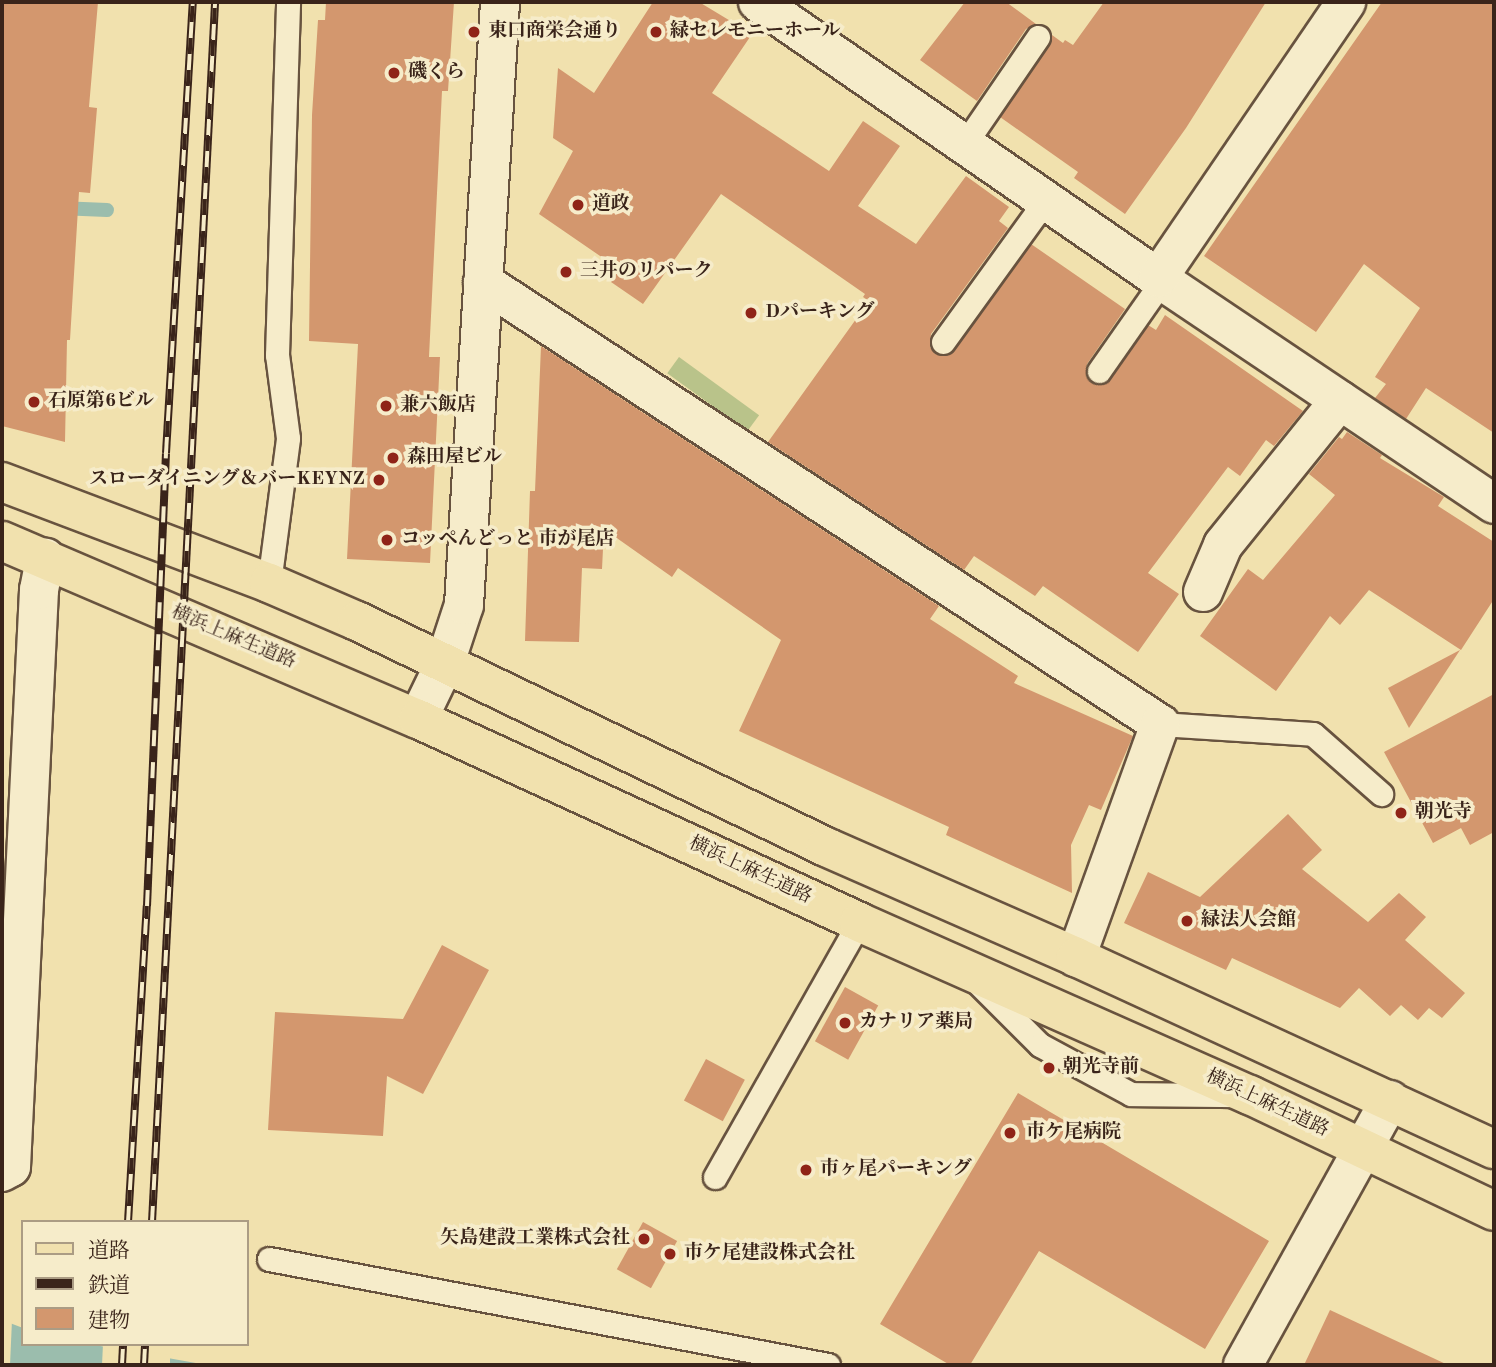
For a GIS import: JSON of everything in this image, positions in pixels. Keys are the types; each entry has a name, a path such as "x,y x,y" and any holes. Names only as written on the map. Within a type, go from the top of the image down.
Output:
{"main road":[{"path":"2,482 269,583 445,663 826,847 1076,957 1494,1149"},
{"name":"横浜上麻生道路","path":"2,541 418,719 859,922 1250,1095 1494,1211"}],"street":[{"path":"418,719 445,663 464,605 500,2"},
{"path":"758,2 1160,280 1494,504"},
{"path":"1160,280 1346,2"},
{"path":"483,282 1160,724 1076,957"},
{"path":"1203,592 1223,545 1340,400"},
{"path":"2,1172 11,1167 39,590 45,558"},
{"path":"1243,1365 1390,1100"}],"lane":[{"path":"269,583 288,438 277,355 288,2"},
{"path":"964,145 1038,37"},
{"path":"943,342 1045,201"},
{"path":"1098,371 1160,280"},
{"path":"1160,724 1313,734 1381,794"},
{"path":"715,1177 859,922"},
{"path":"269,1259 828,1365"}],"green space":[{"path":"679,357 759,415 747,431 667,373"}],"shaded area":[{"path":"2,1320 21,1327 21,1346 100,1346 207,1365 2,1365"}],"pier":[{"path":"2,1317 12,1320 10,1365 2,1365"},
{"path":"103,1346 170,1355 170,1365 102,1365"}],"building":[{"path":"2,2 98,2 89,107 97,108 90,193 79,192 70,340 67,340 65,442 2,426"},
{"path":"326,2 454,2 448,91 442,91 429,357 440,357 430,563 347,559 358,344 309,341 312,115 318,20 325,20"},
{"path":"653,2 699,2 752,34 712,93 829,171 863,121 900,146 858,206 916,244 966,176 1009,207 999,221 1008,228 931,334 930,347 935,354 948,355 954,350 1031,244 1125,309 1087,364 1086,376 1092,383 1104,384 1110,380 1148,325 1156,330 1165,315 1303,411 1274,446 1266,440 1240,476 1228,467 1148,573 1179,594 1138,652 1043,586 1035,596 974,556 964,570 768,442 869,301 863,297 865,294 721,194 643,304 611,282 619,269 539,214 573,151 553,138 558,68 594,93"},
{"path":"965,2 1006,2 1036,24 1026,29 977,101 920,60"},
{"path":"1104,2 1266,2 1186,128 1125,214 1074,178 1078,172 1000,117 1050,45 1052,35 1063,43 1065,40 1073,45"},
{"path":"1382,2 1494,2 1494,433 1426,388 1406,419 1375,398 1386,384 1375,377 1420,308 1364,264 1316,332 1204,256"},
{"path":"541,346 939,606 930,619 1018,676 1014,683 1133,736 1101,810 1089,805 1071,845 1072,893 946,835 949,827 739,731 781,640 678,568 672,577 604,529 602,569 582,568 579,642 525,641 530,491 535,491"},
{"path":"1347,432 1382,455 1380,458 1444,497 1438,506 1494,542 1494,599 1461,650 1369,590 1340,625 1330,616 1276,691 1200,636 1248,569 1263,580 1335,495 1309,474 1339,437 1342,439"},
{"path":"1460,650 1409,728 1388,688"},
{"path":"1494,694 1494,832 1470,845 1461,828 1433,843 1384,752"},
{"path":"1288,814 1322,850 1302,869 1368,922 1399,893 1426,917 1405,940 1465,993 1442,1018 1429,1008 1418,1020 1401,1005 1390,1016 1359,988 1340,1008 1232,958 1226,970 1124,923 1148,872 1200,897"},
{"path":"442,945 489,970 423,1094 387,1076 383,1136 268,1130 275,1012 403,1019"},
{"path":"845,987 878,1005 848,1060 815,1041"},
{"path":"706,1059 745,1080 723,1121 684,1100"},
{"path":"1018,1093 1269,1241 1205,1349 1039,1251 970,1365 950,1365 880,1324"},
{"path":"643,1222 677,1241 651,1288 617,1269"},
{"path":"1330,1310 1448,1365 1304,1365"}],"waterway":[{"path":"59,208 107,210"}],"railway":[{"path":"128,1220 147,906 166,453 193,2"},
{"path":"152,1220 215,2"},
{"path":"122,1365 123,1346"},
{"path":"144,1365 145,1346"}],"place":[{"name":"東口商栄会通り","path":"474,32"},
{"name":"緑セレモニーホール","path":"656,32"},
{"name":"磯くら","path":"394,73"},
{"name":"道政","path":"578,205"},
{"name":"三井のリパーク","path":"566,272"},
{"name":"Dパーキング","path":"751,313"},
{"name":"石原第6ビル","path":"34,402"},
{"name":"兼六飯店","path":"386,406"},
{"name":"森田屋ビル","path":"393,458"},
{"name":"スローダイニング＆バーKEYNZ","path":"379,480"},
{"name":"コッペんどっと 市が尾店","path":"387,540"},
{"name":"朝光寺","path":"1401,813"},
{"name":"緑法人会館","path":"1187,921"},
{"name":"カナリア薬局","path":"845,1023"},
{"name":"朝光寺前","path":"1049,1068"},
{"name":"市ケ尾病院","path":"1010,1133"},
{"name":"市ヶ尾パーキング","path":"806,1170"},
{"name":"矢島建設工業株式会社","path":"644,1239"},
{"name":"市ケ尾建設株式会社","path":"670,1254"}]}
